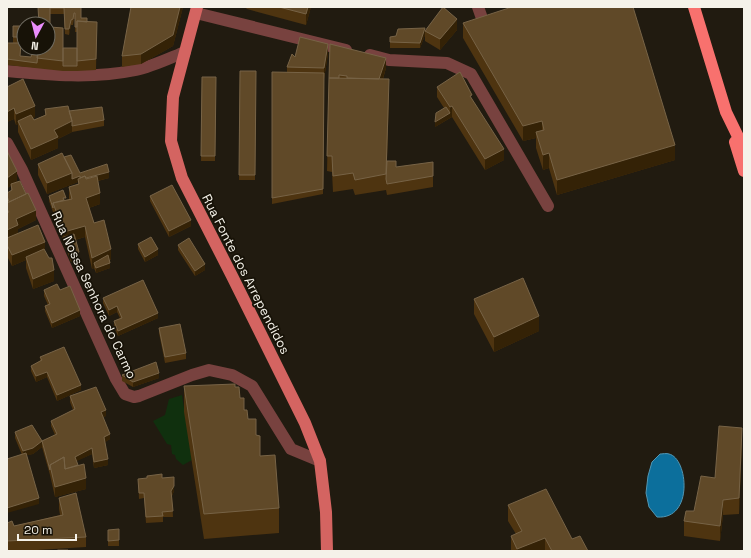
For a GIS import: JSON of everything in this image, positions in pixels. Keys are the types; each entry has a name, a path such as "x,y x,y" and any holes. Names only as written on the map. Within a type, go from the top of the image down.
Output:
{"highway":[{"path":"694,7 744,171"},
{"path":"726,112 744,149"}],"main road":[{"name":"Rua Fonte dos Arrependidos","path":"196,10 173,97 171,140 182,178 305,423 320,461 326,512 327,551"}],"street":[{"path":"478,7 484,24"},
{"path":"196,10 389,60 446,63 471,74 548,206"},
{"path":"7,71 70,76 106,75 137,70 185,52"},
{"name":"Rua Nossa Senhora do Carmo","path":"7,143 22,170 116,379 125,394 134,397 139,396 192,375 209,370 232,375 252,386 291,448 320,461"}],"green space":[{"path":"182,395 192,460 183,465 176,459 175,455 172,454 171,445 167,444 153,421 165,415 169,399"}],"water":[{"path":"660,454 668,454 675,458 680,466 683,476 684,488 682,499 677,509 669,515 657,517 649,507 646,493 648,476 652,462"}],"building":[{"path":"38,7 50,7 50,16 39,16"},
{"path":"50,7 81,7 81,18 87,18 87,22 77,21 77,27 75,27 74,13 69,29 65,29 64,8"},
{"path":"131,7 180,7 173,35 141,54 122,56"},
{"path":"279,7 308,7 306,14"},
{"path":"443,7 457,19 440,39 425,31"},
{"path":"512,7 633,7 675,145 557,180 549,153 543,155 536,132 544,130 542,121 523,126 463,23"},
{"path":"77,21 97,22 96,59 77,61"},
{"path":"13,26 16,26 16,37 13,37"},
{"path":"56,27 63,28 63,61 37,58 37,56 56,56"},
{"path":"425,28 420,43 390,42 390,37 396,36 398,29"},
{"path":"300,37 328,44 324,68 287,67 292,54 295,57"},
{"path":"7,43 16,43 16,56 38,56 37,63 7,59"},
{"path":"330,44 386,58 379,79 347,78 347,76 339,75 339,78 329,78"},
{"path":"63,48 77,48 77,66 63,66"},
{"path":"240,71 256,71 255,175 239,175"},
{"path":"272,72 324,73 323,189 272,198"},
{"path":"460,72 472,95 470,96 504,149 485,159 452,106 450,107 437,87"},
{"path":"202,77 216,77 215,156 201,156"},
{"path":"329,78 389,79 386,174 355,180 353,173 333,176 332,156 327,156"},
{"path":"23,79 35,106 16,114 14,108 7,112 7,87"},
{"path":"68,106 72,121 54,130 58,137 31,149 18,121 31,115 34,120 46,115 45,109"},
{"path":"102,107 104,120 72,126 69,111"},
{"path":"446,107 450,113 435,122 436,113"},
{"path":"7,151 17,171 7,178"},
{"path":"62,153 72,173 47,183 38,164"},
{"path":"71,155 80,173 107,164 109,172 86,178 85,176 80,178 80,176 72,179 72,173 64,157"},
{"path":"387,161 396,161 396,167 433,162 433,176 387,184"},
{"path":"85,176 86,179 97,176 100,193 86,198 94,223 104,220 111,249 92,258 85,226 64,232 53,203 72,199 69,187 79,184 78,179"},
{"path":"20,181 26,194 9,202 7,193 12,190 11,184"},
{"path":"172,185 191,220 169,231 150,196"},
{"path":"63,190 66,198 53,203 53,208 49,196"},
{"path":"28,193 36,210 16,219 18,225 7,230 7,213 9,212 7,209 7,203"},
{"path":"38,225 45,242 12,255 7,245 7,238"},
{"path":"74,234 79,252 71,256 64,237"},
{"path":"151,237 158,249 145,257 138,244"},
{"path":"189,238 205,264 195,271 178,245"},
{"path":"44,249 49,258 52,258 54,270 33,279 26,257"},
{"path":"108,255 110,263 96,268 94,263"},
{"path":"523,278 539,316 494,337 474,299"},
{"path":"143,280 158,313 118,331 114,321 122,318 117,306 109,310 103,298"},
{"path":"57,284 60,290 70,286 80,310 52,323 45,306 50,304 44,290"},
{"path":"180,324 186,353 165,357 159,328"},
{"path":"64,347 81,385 57,395 47,372 36,376 31,366 42,360 40,357"},
{"path":"156,362 159,373 133,382 122,375"},
{"path":"235,384 235,387 239,387 240,398 244,398 244,410 247,410 248,419 256,419 256,435 260,436 260,456 275,455 279,508 204,514 184,386"},
{"path":"96,387 106,410 101,412 110,434 104,437 108,459 94,462 92,448 75,457 78,465 65,469 64,457 50,465 50,470 42,441 57,434 51,421 75,409 70,396"},
{"path":"32,425 42,441 33,448 23,451 15,432"},
{"path":"719,426 742,428 739,498 723,500 720,526 684,521 686,511 694,511 701,476 715,478"},
{"path":"26,453 39,498 7,508 7,459"},
{"path":"64,457 65,469 84,464 86,478 55,487 50,465"},
{"path":"162,474 162,478 174,477 174,486 171,491 173,511 162,512 163,516 146,517 144,493 139,493 138,479"},
{"path":"546,489 572,539 580,536 588,551 552,551 545,538 517,549 511,536 522,531 508,505"},
{"path":"76,493 86,537 7,541 7,523 12,521 14,526 63,515 59,498"},
{"path":"119,529 119,540 108,541 108,530"},
{"path":"68,550 68,551 56,551"}]}
